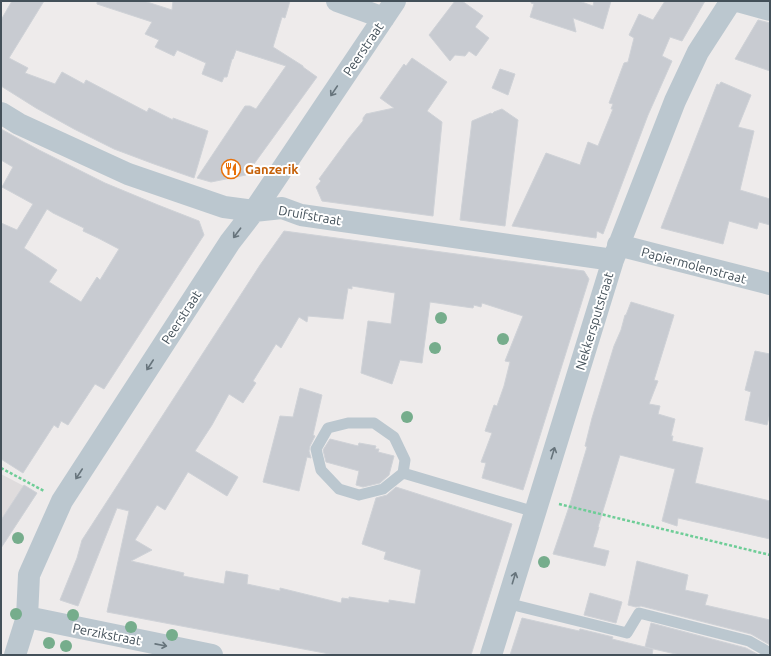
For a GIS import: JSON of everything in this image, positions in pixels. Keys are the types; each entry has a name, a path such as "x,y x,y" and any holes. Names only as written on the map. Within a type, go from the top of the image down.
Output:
{"street":[{"path":"337,1 389,9"},
{"name":"Nekkersputstraat","path":"491,655 616,252 675,100 698,52 731,1"},
{"path":"737,1 770,10"},
{"name":"Peerstraat","path":"15,655 27,618 29,575 62,500 230,242 254,211 389,9"},
{"name":"Druifstraat","path":"1,113 19,124 128,174 224,206 254,211 282,208 301,215 616,252"},
{"name":"Papiermolenstraat","path":"616,252 770,284"},
{"name":"Perzikstraat","path":"27,618 212,655"}],"lane":[{"path":"348,423 374,423 394,437 405,460 404,473 383,489 359,496 339,489 321,470 316,449 328,428 348,423"},
{"path":"404,473 537,505"},
{"path":"506,603 627,633 639,614 749,641 770,653"}],"path":[{"path":"1,468 62,500"},
{"path":"537,505 770,555"}],"shaded area":[{"path":"1,474 37,493 1,548"}],"building":[{"path":"12,1 44,1 9,58 28,68 25,73 55,84 62,72 84,84 86,80 147,112 149,108 173,120 173,118 208,131 194,178 114,149 36,108 1,86 1,20"},
{"path":"97,1 144,1 172,10 173,1 290,1 285,18 282,17 273,47 303,66 317,77 246,175 211,182 197,178 245,106 250,106 256,109 286,66 236,50 227,77 224,77 222,82 202,74 206,63 177,50 174,56 155,47 159,40 145,34 152,22 97,4"},
{"path":"455,1 462,1 483,16 475,27 489,38 476,56 469,51 465,56 455,55 450,61 429,35"},
{"path":"531,1 579,1 593,6 594,1 611,1 603,29 573,18 576,32 530,17 534,4 531,3"},
{"path":"665,1 705,1 682,41 670,37 662,56 672,61 648,115 603,234 597,231 596,238 512,226 546,153 580,165 588,142 598,146 613,109 611,109 613,104 609,103 624,63 628,62 634,38 629,35 639,14 653,20"},
{"path":"758,20 770,23 770,71 735,59"},
{"path":"412,58 447,82 427,111 442,122 433,216 322,201 316,187 321,181 319,179 363,121 366,114 394,108 380,98 404,64 406,66"},
{"path":"500,69 515,74 508,95 492,88"},
{"path":"721,82 751,95 738,127 754,131 740,190 770,199 770,225 759,222 757,229 729,221 723,244 661,228 717,84 719,85"},
{"path":"502,109 518,120 505,226 460,220 472,121"},
{"path":"1,129 105,183 199,221 204,235 104,389 95,384 68,425 61,421 58,428 54,425 23,473 1,459 1,223 17,230 33,204 2,187 13,167 1,160","holes":["47,209 84,228 83,231 119,249 100,280 97,277 81,302 49,282 57,270 24,248"]},
{"path":"284,231 584,271 589,279 523,490 482,478 486,463 481,462 492,433 485,431 494,405 497,406 510,362 505,361 523,316 482,303 481,307 474,305 473,308 430,302 422,363 400,360 392,384 361,373 368,321 391,324 395,293 352,286 352,289 348,288 343,319 308,316 307,322 299,317 281,348 276,344 253,381 256,383 243,403 229,394 212,425 195,451 238,477 227,496 188,472 165,510 157,505 135,540 152,550 131,561 184,573 183,576 224,584 226,571 248,575 247,584 280,591 280,588 341,603 342,598 349,599 349,597 389,603 389,600 415,604 421,570 384,559 386,552 362,544 376,498 387,495 396,487 512,524 471,655 335,655 107,612 129,511 117,508 78,606 60,600 77,558 82,540 260,265"},
{"path":"631,302 674,315 654,380 658,381 649,404 660,406 658,414 675,419 671,436 673,436 672,441 703,448 695,483 770,501 770,539 678,518 677,526 662,521 675,469 620,455 593,547 609,551 605,566 553,554 587,447 585,446 592,418 614,346"},
{"path":"755,351 770,354 770,413 767,425 745,420 751,392 745,390"},
{"path":"300,388 322,395 313,435 315,436 309,451 311,458 307,457 299,491 263,482 280,416 293,417"},
{"path":"330,439 358,446 359,443 376,446 375,449 379,449 378,452 394,456 389,475 380,483 363,487 356,485 359,471 326,462 323,450"},
{"path":"24,485 37,493 1,548 1,520"},
{"path":"637,561 688,575 685,590 708,595 705,605 770,620 770,645 751,634 641,606 636,607 628,605"},
{"path":"590,593 622,602 616,623 584,615"},
{"path":"522,618 613,637 612,639 653,649 652,655 510,655"},
{"path":"651,623 746,648 759,655 680,655 645,647"}],"place":[{"name":"Ganzerik","path":"231,169"}]}
